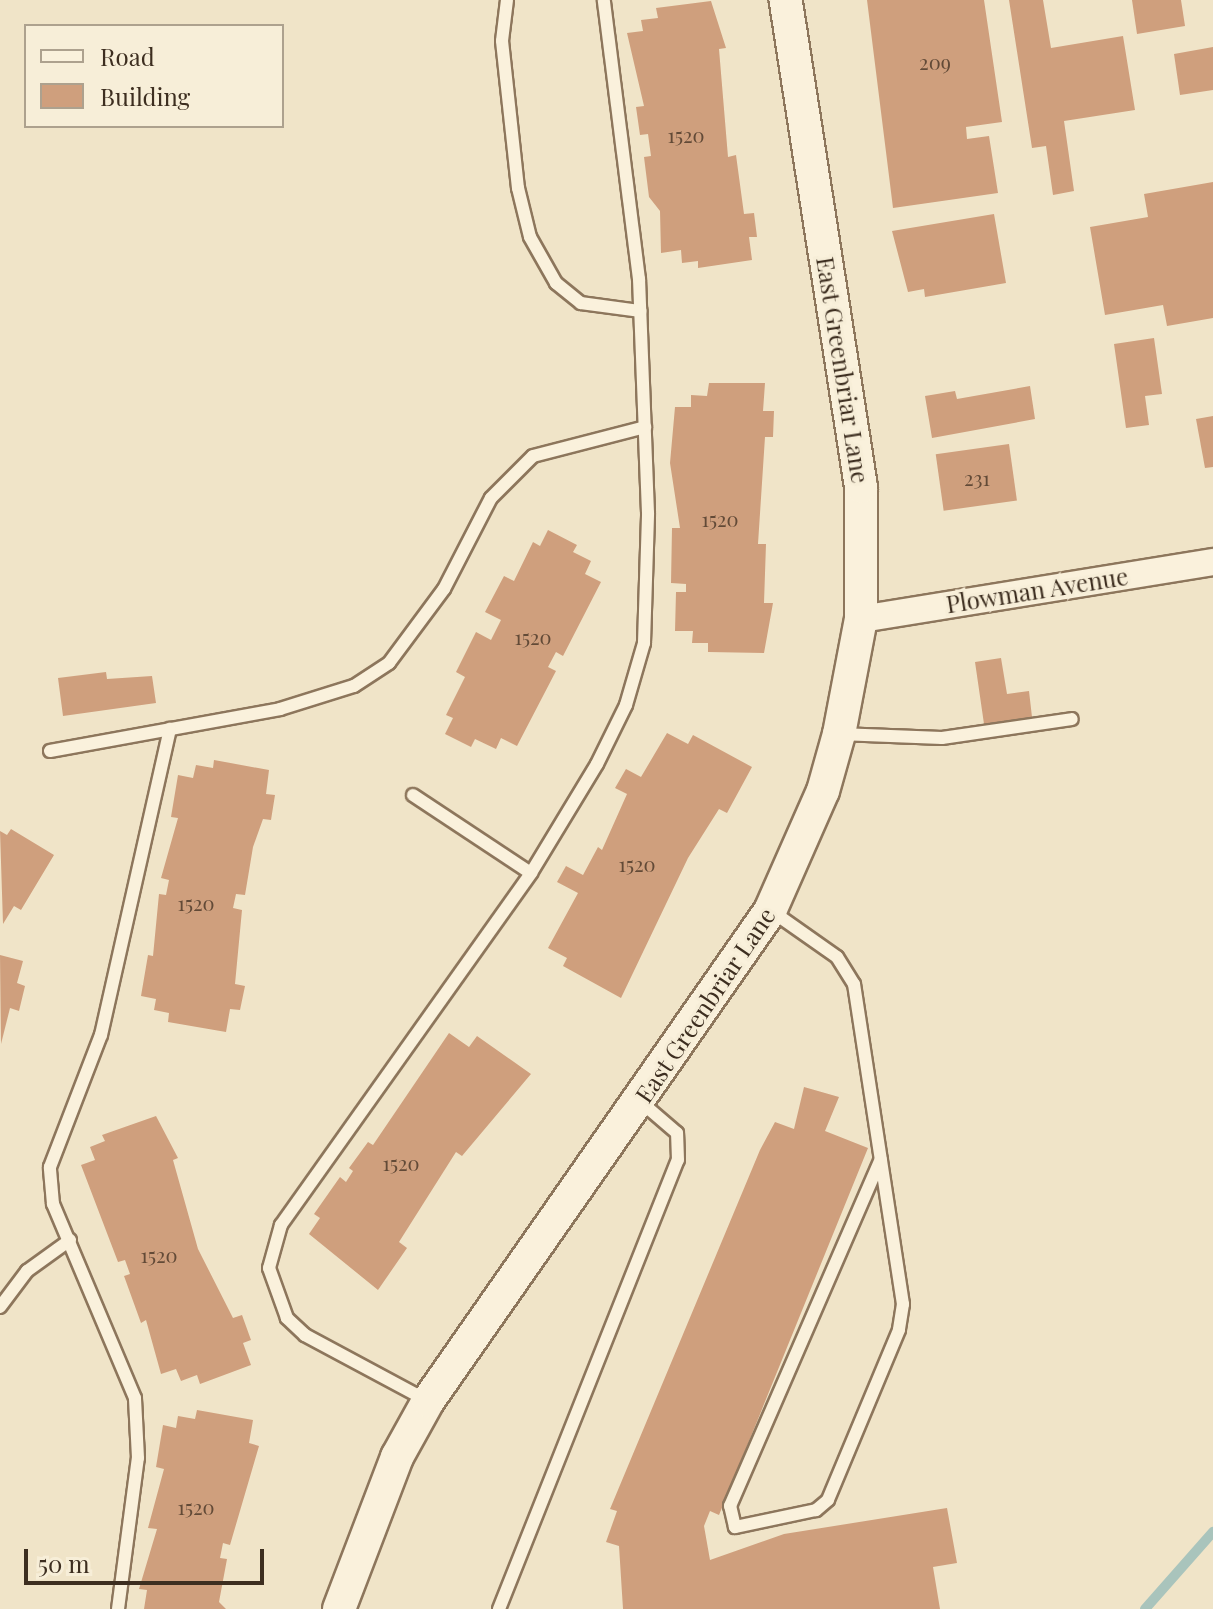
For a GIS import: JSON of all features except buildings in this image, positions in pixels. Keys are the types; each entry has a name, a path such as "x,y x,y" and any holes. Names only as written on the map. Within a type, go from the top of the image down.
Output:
{"street":[{"name":"East Greenbriar Lane","path":"339,1609 397,1457 428,1401 641,1102 770,911 823,791 839,734 861,619 861,487 786,0"},
{"name":"Plowman Avenue","path":"861,619 1213,562"}],"lane":[{"path":"507,0 502,41 518,188 530,237 556,283 581,303 640,311"},
{"path":"428,1401 305,1335 287,1318 269,1268 281,1225 531,873 597,764 626,705 644,643 645,427 640,311 604,0"},
{"path":"50,751 280,709 354,686 389,663 444,589 491,498 533,456 645,427"},
{"path":"839,734 942,738 1072,719"},
{"path":"118,1609 138,1458 135,1398 53,1204 50,1167 101,1035 170,729"},
{"path":"413,795 531,873"},
{"path":"770,911 837,957 854,984 881,1159 903,1304 899,1330 828,1500 816,1510 735,1527 730,1506 881,1159"},
{"path":"499,1609 678,1160 677,1133 641,1102"},
{"path":"0,1307 27,1271 70,1240"}],"waterway":[{"path":"1145,1609 1213,1532"}]}
